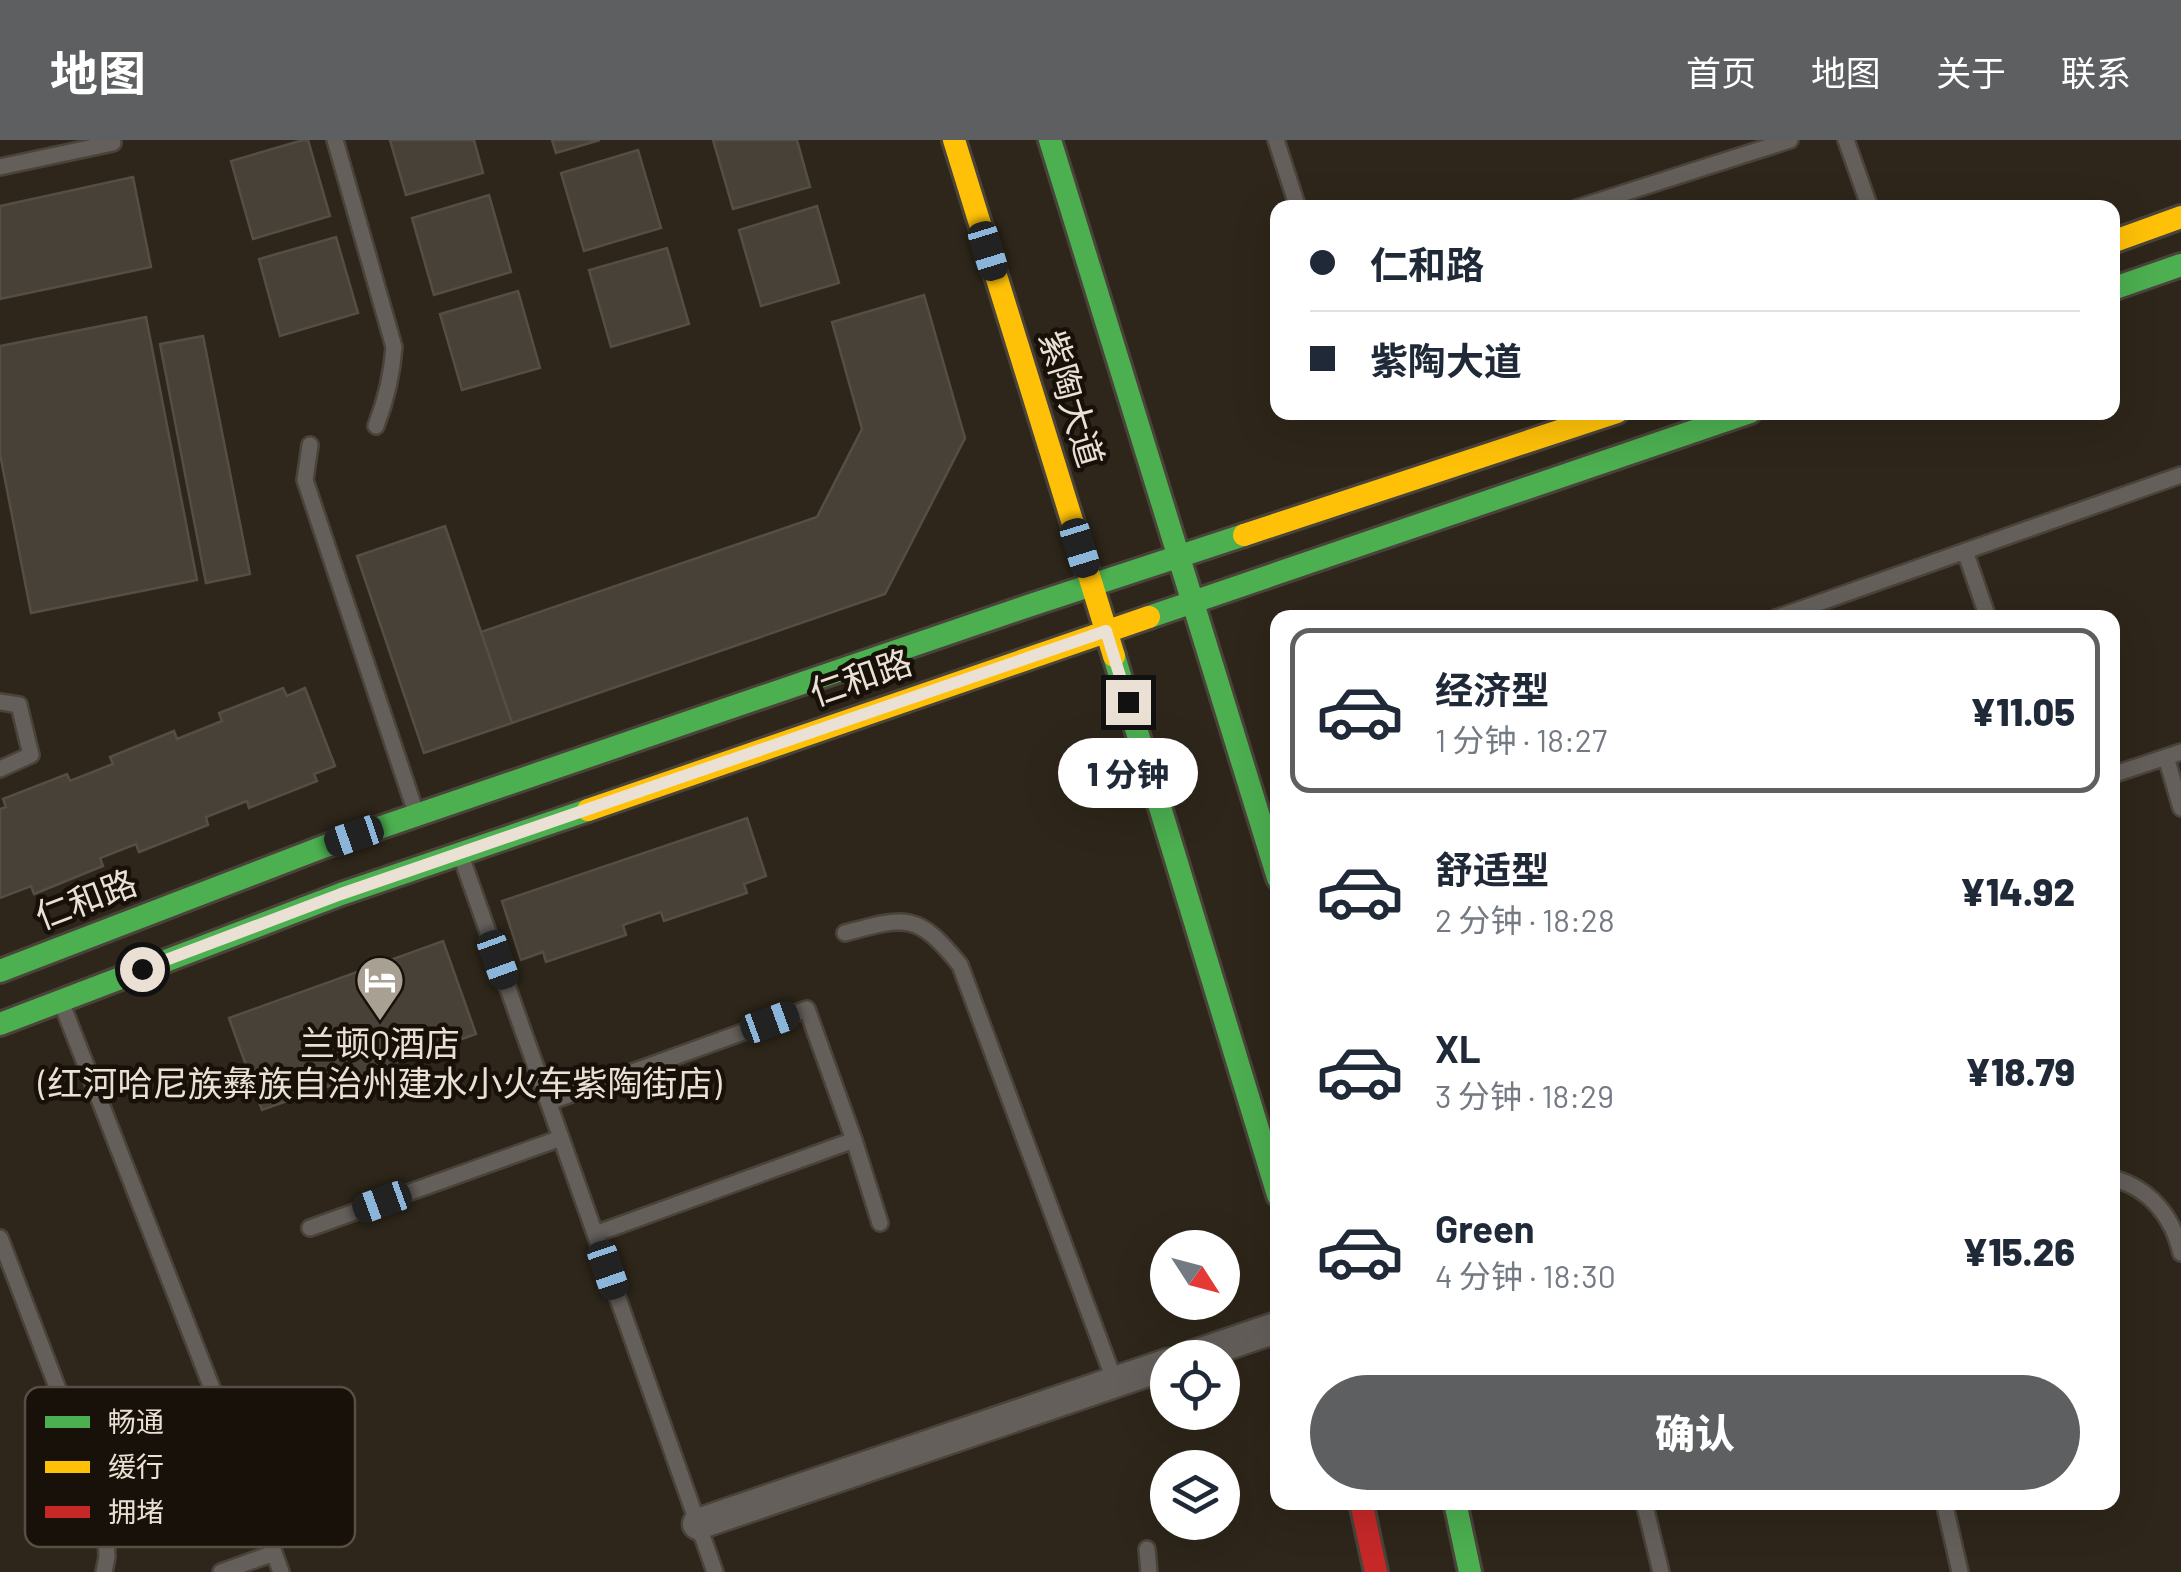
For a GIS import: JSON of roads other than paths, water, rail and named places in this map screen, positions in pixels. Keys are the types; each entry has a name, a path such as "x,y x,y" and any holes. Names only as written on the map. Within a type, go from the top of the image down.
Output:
{"main road":[{"name":"紫陶大道","path":"954,140 1270,1168"},
{"name":"紫陶大道","path":"1050,140 1270,852"},
{"path":"2120,239 2181,218"},
{"path":"2120,286 2181,266"},
{"name":"仁和路","path":"0,971 323,847 1178,556 1593,420"},
{"name":"仁和路","path":"0,1024 460,852 1727,420"},
{"path":"1363,1510 1376,1572"},
{"path":"1457,1510 1470,1572"}],"street":[{"path":"1238,1340 1270,1329"},
{"path":"698,1524 1150,1370"}],"lane":[{"path":"335,140 394,347 386,400 376,426"},
{"path":"1276,140 1295,200"},
{"path":"1602,200 1790,140"},
{"path":"1846,140 1867,200"},
{"path":"0,167 113,143"},
{"path":"310,446 304,480 417,815"},
{"path":"1798,610 2181,475"},
{"path":"1964,551 1985,610"},
{"path":"0,702 19,705 31,755 0,768"},
{"path":"2120,773 2174,754 2181,808"},
{"path":"460,852 715,1572"},
{"path":"845,933 891,920 905,921 940,940 960,966 1116,1382"},
{"path":"61,1000 210,1387"},
{"path":"549,1102 808,1009 880,1223"},
{"path":"310,1228 561,1138"},
{"path":"595,1234 854,1140"},
{"path":"2120,1181 2153,1200 2176,1232 2181,1253"},
{"path":"0,1238 57,1387"},
{"path":"1646,1510 1661,1572"},
{"path":"1946,1510 1960,1572"},
{"path":"104,1572 107,1547"},
{"path":"272,1547 280,1572"},
{"path":"1146,1550 1149,1572"},
{"path":"221,1572 274,1553"}],"place":[{"name":"兰顿Q酒店 (红河哈尼族彝族自治州建水小火车紫陶街店)","path":"380,1022"}]}
